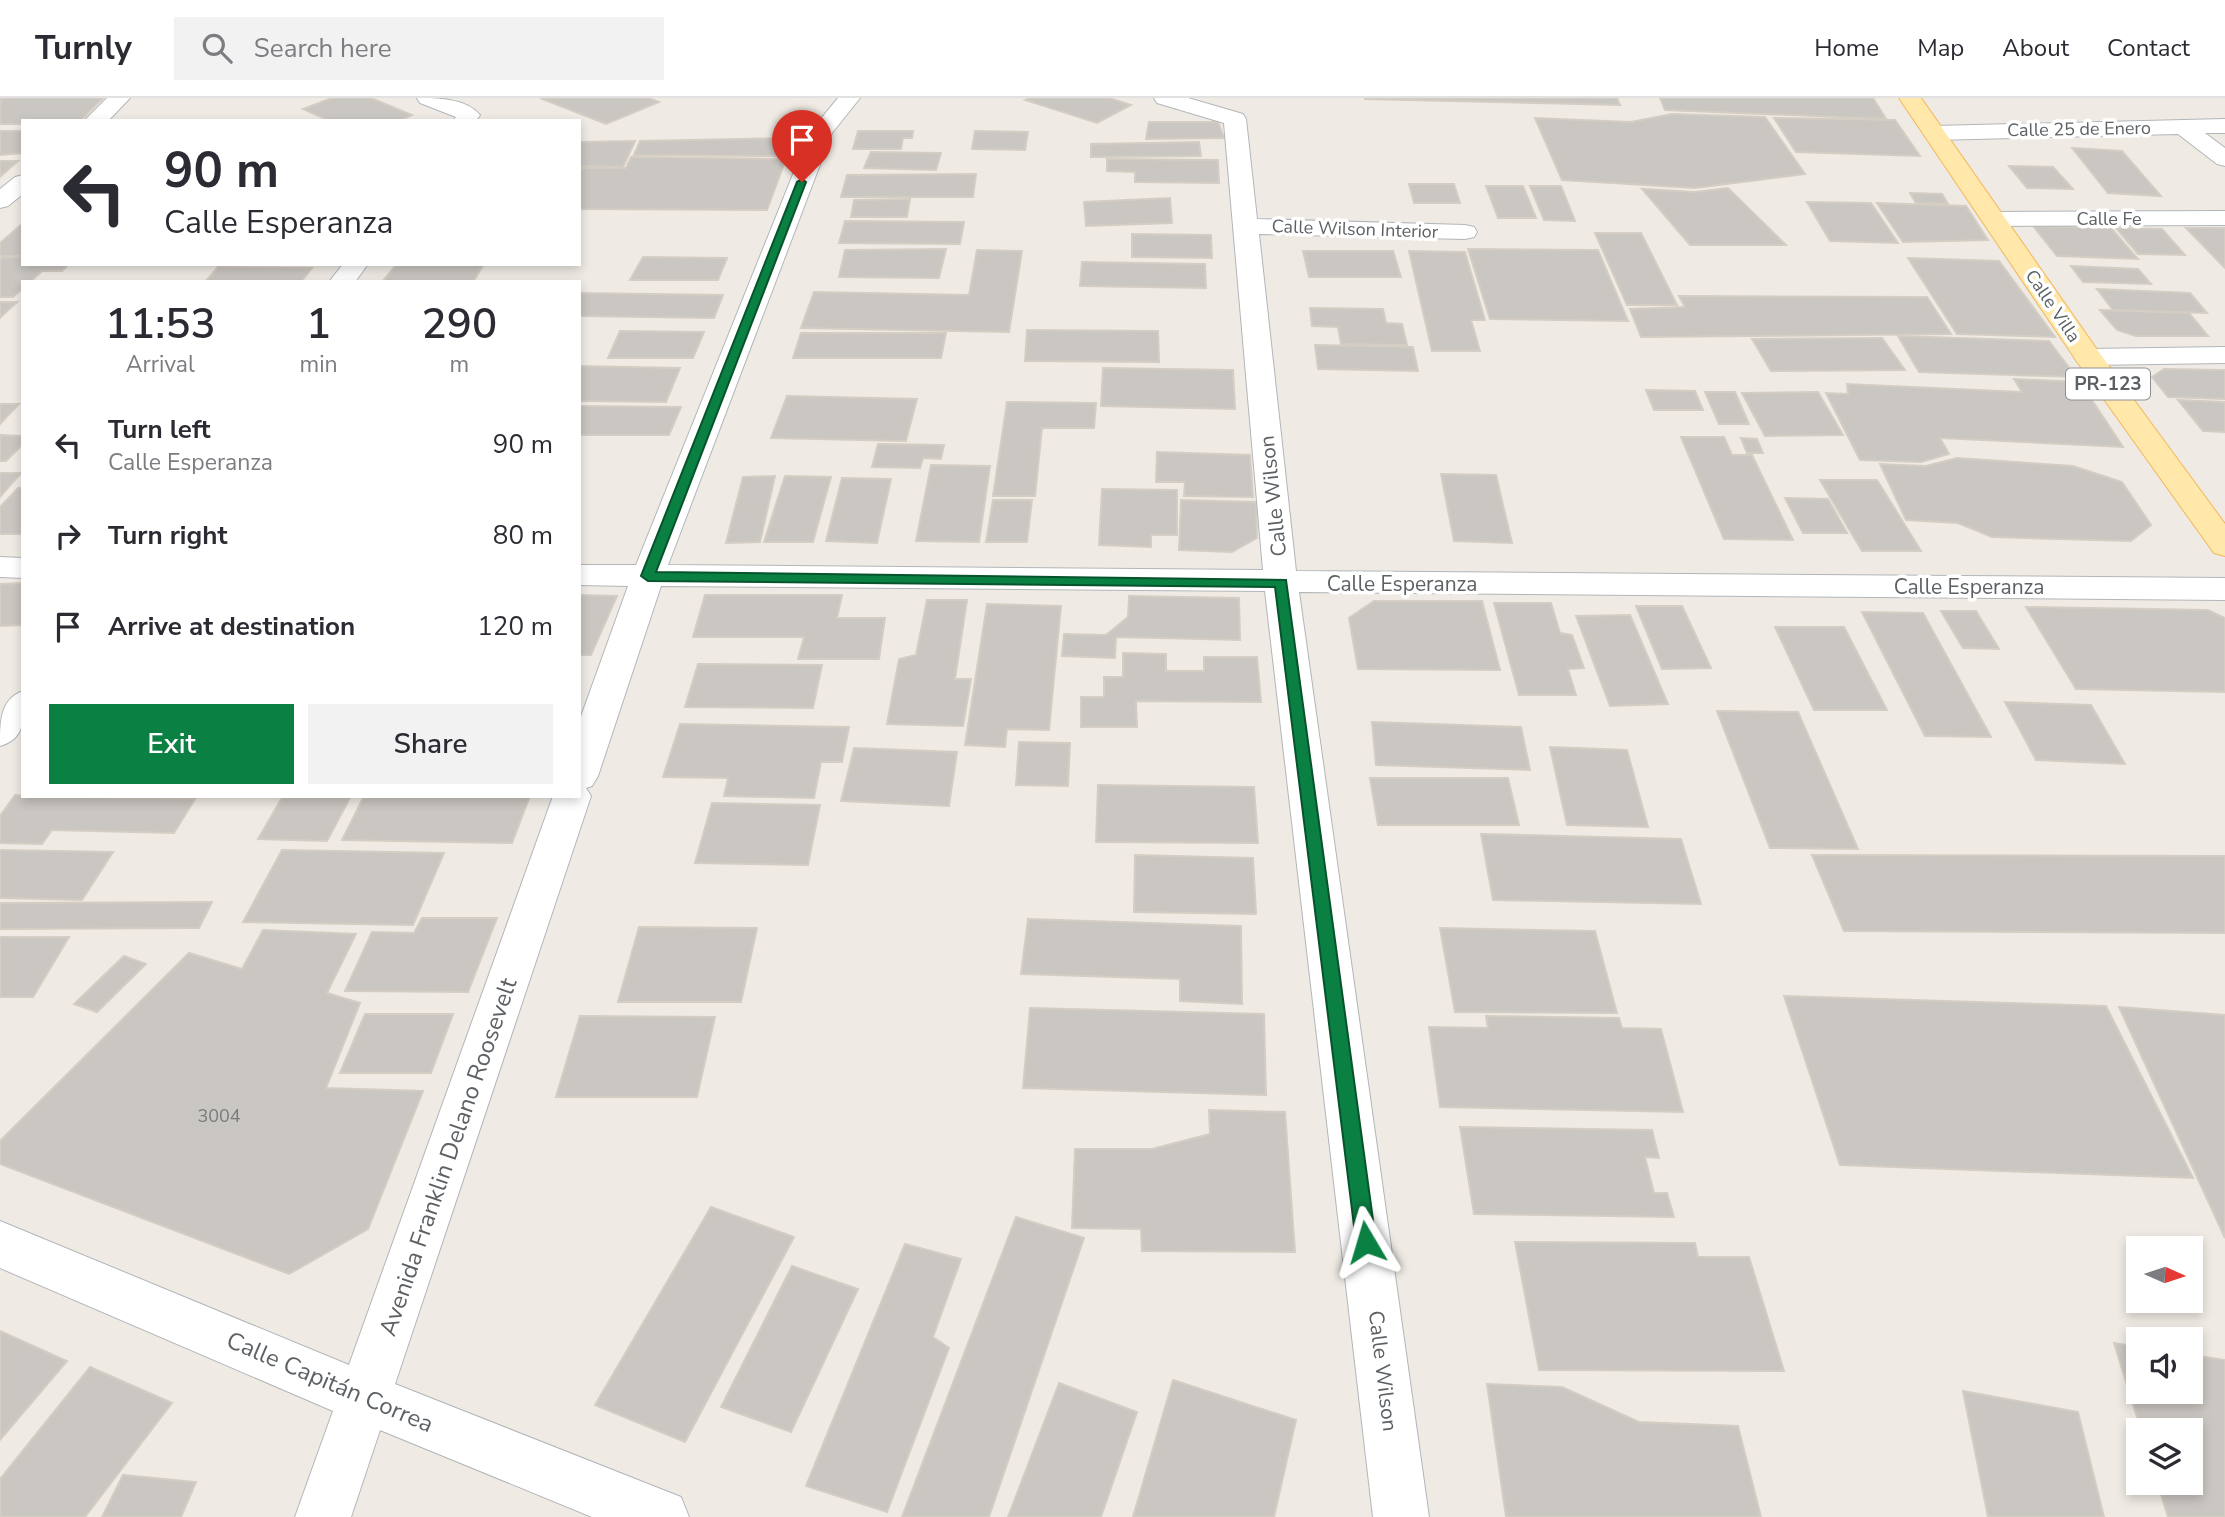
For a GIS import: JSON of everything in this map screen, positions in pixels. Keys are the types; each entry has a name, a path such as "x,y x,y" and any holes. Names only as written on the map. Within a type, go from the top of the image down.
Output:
{"main road":[{"name":"Calle Villa","path":"1910,98 2088,357 2225,546"}],"street":[{"path":"98,119 119,98"},
{"path":"428,98 469,115 466,119"},
{"path":"821,98 818,103 821,132"},
{"path":"581,770 648,576 821,132 849,98"},
{"name":"Calle Wilson","path":"1170,99 1235,120 1281,583 1401,1517"},
{"name":"Calle 25 de Enero","path":"1934,132 2225,125"},
{"path":"2183,127 2225,159"},
{"path":"0,202 21,184"},
{"path":"0,202 21,202"},
{"name":"Calle Fe","path":"1994,219 2225,218"},
{"name":"Calle Wilson Interior","path":"1245,226 1465,232"},
{"path":"344,280 354,266"},
{"path":"2088,357 2225,355"},
{"path":"0,568 21,568"},
{"name":"Calle Esperanza","path":"581,575 2225,589"},
{"path":"0,733 21,706"},
{"name":"Avenida Franklin Delano Roosevelt","path":"323,1517 571,798"},
{"name":"Calle Capitán Correa","path":"0,1244 365,1398 661,1517"}],"building":[{"path":"1,98 103,98 82,119 21,119 21,124 0,124"},
{"path":"332,98 371,98 412,115 403,119 326,119 303,109"},
{"path":"540,98 649,98 659,102 606,124"},
{"path":"1109,98 1131,105 1097,123 1025,100"},
{"path":"1617,98 1620,105 1365,99"},
{"path":"1660,98 1873,98 1886,119 1665,110"},
{"path":"1672,114 1765,117 1805,174 1695,188 1562,180 1535,118 1631,122"},
{"path":"1774,118 1895,120 1920,156 1796,152"},
{"path":"1149,122 1218,122 1224,138 1146,139"},
{"path":"0,131 21,131 21,153 0,155"},
{"path":"858,131 913,131 912,138 903,138 901,149 853,149"},
{"path":"975,131 1028,132 1025,150 972,149"},
{"path":"786,138 778,156 634,155 640,141"},
{"path":"635,141 623,167 581,166 581,142"},
{"path":"1199,142 1201,156 1091,157 1091,144"},
{"path":"2072,148 2122,151 2161,196 2108,193"},
{"path":"871,152 941,153 936,170 864,168"},
{"path":"631,157 786,159 767,210 581,209 581,168 626,168"},
{"path":"1107,159 1218,160 1219,183 1135,182 1135,172 1107,171"},
{"path":"0,161 18,161 0,177"},
{"path":"2009,166 2053,167 2073,189 2027,188"},
{"path":"976,174 973,197 841,197 847,175"},
{"path":"1409,184 1454,184 1460,203 1414,203"},
{"path":"1486,186 1523,186 1536,218 1498,218"},
{"path":"1530,186 1561,186 1575,221 1544,220"},
{"path":"1728,188 1786,245 1690,245 1642,189 1695,192"},
{"path":"1910,193 1942,194 1948,204 1916,203"},
{"path":"1170,198 1172,223 1086,226 1084,202"},
{"path":"910,199 907,217 851,217 854,200"},
{"path":"1807,202 1871,203 1898,243 1830,241"},
{"path":"1877,203 1966,206 1988,240 1903,242"},
{"path":"845,221 964,222 960,244 839,243"},
{"path":"21,225 21,256 0,256 0,243"},
{"path":"2033,226 2111,228 2138,259 2057,256"},
{"path":"2116,228 2162,229 2185,255 2138,254"},
{"path":"2186,228 2225,228 2225,268"},
{"path":"1595,233 1641,233 1677,305 1627,305"},
{"path":"1132,234 1211,235 1212,258 1132,257"},
{"path":"946,249 939,278 839,277 845,250"},
{"path":"1468,249 1598,250 1628,321 1490,319"},
{"path":"977,250 1022,251 1009,332 801,328 814,292 969,295"},
{"path":"1303,251 1393,251 1401,277 1309,277"},
{"path":"1409,251 1465,252 1485,320 1471,320 1480,351 1432,351"},
{"path":"21,257 21,266 67,266 62,271 42,271 32,280 21,280 21,290 13,297 0,297 0,259"},
{"path":"643,257 727,258 718,280 630,280"},
{"path":"1908,258 1999,261 2055,337 1957,334"},
{"path":"1082,262 1205,264 1206,288 1080,286"},
{"path":"395,266 483,266 474,280 384,280"},
{"path":"2071,266 2138,269 2151,284 2083,282"},
{"path":"218,267 312,268 303,280 207,280"},
{"path":"2097,289 2190,293 2207,313 2113,310"},
{"path":"581,293 723,295 714,318 581,316"},
{"path":"1679,296 1927,297 1951,334 1641,337 1630,309 1685,307"},
{"path":"0,302 17,302 0,318"},
{"path":"1310,308 1383,309 1386,323 1402,324 1407,345 1341,344 1338,327 1312,326"},
{"path":"2100,310 2189,313 2208,336 2136,336 2117,330"},
{"path":"1027,330 1158,331 1159,362 1025,361"},
{"path":"620,331 704,332 693,358 608,358"},
{"path":"801,333 946,333 941,358 793,358"},
{"path":"1898,336 2049,341 2076,377 1919,372"},
{"path":"1882,338 1905,370 1771,371 1752,339"},
{"path":"1315,345 1413,347 1418,371 1318,369"},
{"path":"581,366 680,368 666,402 581,401"},
{"path":"1103,368 1233,370 1235,409 1101,406"},
{"path":"2164,369 2225,370 2225,399 2168,397 2152,377"},
{"path":"2014,379 2080,382 2123,447 1940,438 1949,454 1921,462 1860,460 1826,393 1848,394 1847,384 2022,392"},
{"path":"1646,390 1695,391 1703,410 1654,410"},
{"path":"1705,392 1735,392 1749,424 1719,424"},
{"path":"1818,392 1843,435 1765,436 1742,393"},
{"path":"787,396 917,399 906,441 771,438"},
{"path":"2178,400 2225,402 2225,432 2203,431"},
{"path":"1007,402 1096,403 1094,428 1042,428 1035,496 993,496"},
{"path":"0,404 19,404 0,424"},
{"path":"581,406 681,407 669,435 581,435"},
{"path":"0,435 21,436 21,446 6,461 0,461"},
{"path":"1681,437 1724,437 1732,455 1752,455 1793,540 1724,539"},
{"path":"1741,438 1757,439 1763,453 1747,453"},
{"path":"878,444 944,445 941,459 923,458 920,468 872,467"},
{"path":"1157,452 1250,455 1253,497 1184,496 1185,482 1156,482"},
{"path":"1957,458 2073,466 2122,482 2151,525 2131,541 1992,537 1958,523 1906,520 1880,464 1926,466"},
{"path":"931,465 990,466 979,542 916,541"},
{"path":"0,473 21,473 0,497"},
{"path":"1441,474 1496,475 1512,543 1454,541"},
{"path":"775,476 760,542 726,543 743,477"},
{"path":"785,476 831,477 813,542 764,542"},
{"path":"842,478 891,479 877,543 826,541"},
{"path":"1820,480 1877,480 1921,551 1862,551"},
{"path":"21,488 21,534 0,534 0,507"},
{"path":"1102,489 1177,490 1177,535 1151,535 1151,547 1099,545"},
{"path":"1785,498 1828,499 1847,533 1803,533"},
{"path":"993,500 1032,500 1027,542 986,542"},
{"path":"1181,500 1256,502 1257,538 1232,552 1179,550"},
{"path":"21,583 21,625 0,626 0,584"},
{"path":"581,595 617,596 591,655 581,655"},
{"path":"705,595 842,595 837,618 885,618 879,659 798,659 804,637 693,637"},
{"path":"1129,596 1239,598 1240,640 1116,637 1115,658 1062,656 1064,634 1106,635 1128,617"},
{"path":"927,600 967,600 955,679 971,679 963,726 887,724 899,659 916,655"},
{"path":"1374,601 1482,601 1500,670 1358,669 1349,618"},
{"path":"1494,603 1551,603 1560,633 1572,635 1584,668 1568,669 1576,695 1519,695"},
{"path":"987,604 1061,606 1049,730 1007,729 1005,747 965,745"},
{"path":"1636,606 1682,606 1711,668 1662,669"},
{"path":"2026,607 2208,610 2225,618 2225,692 2076,689"},
{"path":"1941,611 1976,611 1999,649 1963,648"},
{"path":"1862,612 1923,613 1991,737 1925,736"},
{"path":"1630,615 1668,704 1610,706 1576,616"},
{"path":"1775,627 1844,627 1887,710 1814,710"},
{"path":"1123,653 1166,654 1166,671 1204,671 1204,657 1257,657 1261,702 1136,701 1137,727 1081,727 1081,697 1104,697 1104,677 1123,677"},
{"path":"698,664 822,665 813,708 685,707"},
{"path":"2005,702 2091,705 2125,764 2036,760"},
{"path":"1717,711 1798,712 1858,849 1770,848"},
{"path":"1372,722 1521,727 1530,770 1376,765"},
{"path":"680,724 849,727 842,762 821,762 814,798 724,796 728,778 663,777"},
{"path":"1019,742 1070,743 1068,786 1016,785"},
{"path":"1550,747 1627,750 1648,827 1567,825"},
{"path":"854,748 957,752 949,806 841,801"},
{"path":"1370,778 1508,778 1519,825 1378,825"},
{"path":"1098,785 1254,787 1258,843 1096,842"},
{"path":"15,795 21,798 195,799 174,833 52,830 42,844 0,843 0,816"},
{"path":"282,798 350,798 327,841 258,839"},
{"path":"363,798 529,798 512,843 342,840"},
{"path":"712,803 820,805 808,865 695,863"},
{"path":"1481,834 1681,839 1701,904 1493,900"},
{"path":"0,850 113,852 82,900 0,898"},
{"path":"282,850 444,853 413,925 243,922"},
{"path":"1135,855 1253,858 1256,914 1134,912"},
{"path":"1812,855 2225,856 2225,933 1844,931"},
{"path":"212,902 199,928 0,929 0,903"},
{"path":"422,918 497,918 468,992 345,991 372,932 414,933"},
{"path":"1028,919 1241,926 1242,1004 1180,1001 1180,979 1021,974"},
{"path":"639,927 757,928 741,1002 618,1002"},
{"path":"1440,928 1595,931 1617,1013 1455,1012"},
{"path":"263,930 356,934 327,993 360,1003 326,1088 423,1091 368,1229 289,1274 0,1164 0,1141 189,953 242,969"},
{"path":"0,937 69,937 33,997 0,997"},
{"path":"124,956 146,964 97,1012 74,1004"},
{"path":"1784,996 2106,1006 2193,1178 1840,1165"},
{"path":"2119,1007 2225,1015 2225,1238"},
{"path":"1030,1008 1264,1014 1266,1095 1023,1088"},
{"path":"365,1014 453,1014 431,1073 340,1073"},
{"path":"580,1016 715,1017 697,1097 556,1097"},
{"path":"1486,1016 1619,1018 1622,1028 1661,1029 1683,1112 1440,1107 1429,1027 1488,1028"},
{"path":"1209,1110 1285,1112 1295,1252 1142,1251 1141,1229 1072,1228 1075,1149 1152,1149 1210,1134"},
{"path":"1460,1127 1652,1130 1659,1158 1645,1157 1654,1193 1667,1193 1674,1217 1474,1214"},
{"path":"711,1207 794,1237 685,1442 595,1405"},
{"path":"1016,1217 1084,1238 989,1517 902,1517"},
{"path":"1515,1242 1695,1243 1698,1257 1749,1257 1784,1371 1539,1370"},
{"path":"905,1244 961,1259 933,1337 949,1348 887,1512 806,1486"},
{"path":"792,1266 858,1289 791,1432 721,1407"},
{"path":"0,1331 67,1361 0,1440"},
{"path":"2114,1343 2126,1345 2126,1382"},
{"path":"2203,1357 2225,1360 2225,1517 2168,1517 2161,1495 2203,1495 2203,1418 2137,1418 2133,1404 2203,1404"},
{"path":"90,1367 172,1403 85,1517 0,1517 0,1479"},
{"path":"1173,1380 1296,1420 1274,1517 1133,1517"},
{"path":"1059,1383 1137,1412 1101,1517 1008,1517"},
{"path":"1487,1384 1562,1387 1639,1422 1738,1426 1761,1517 1506,1517"},
{"path":"1963,1391 2078,1412 2104,1517 1988,1517"},
{"path":"123,1475 196,1482 181,1517 102,1517"}],"route":[{"path":"802,182 648,576 1281,583 1366,1242"}]}
